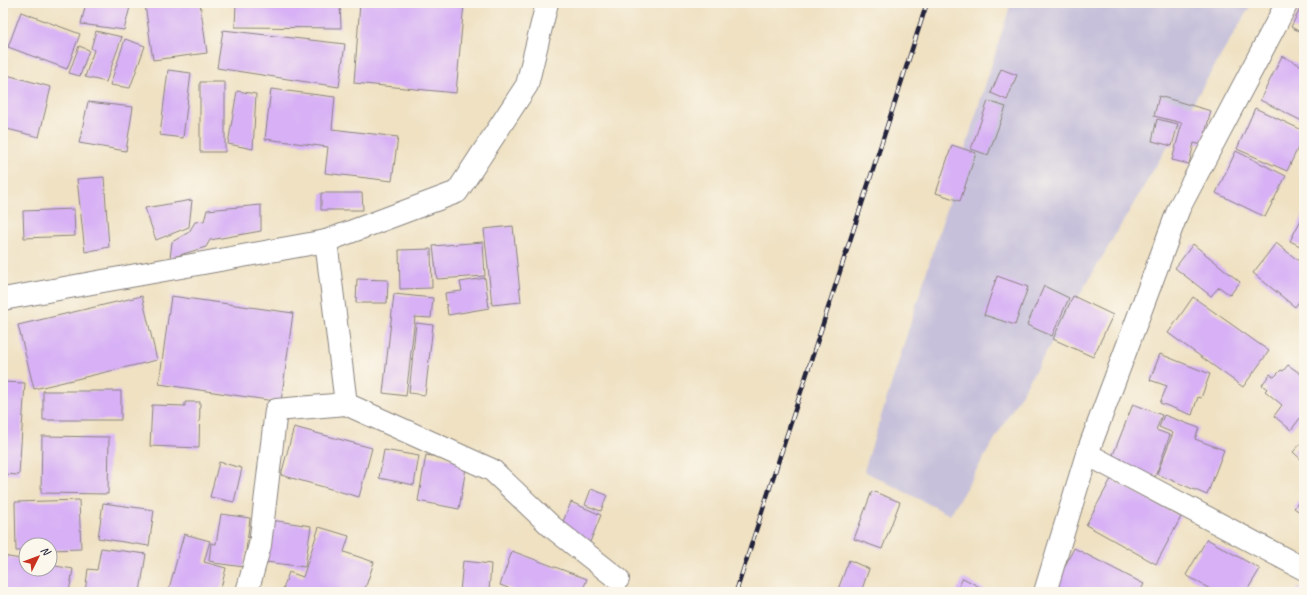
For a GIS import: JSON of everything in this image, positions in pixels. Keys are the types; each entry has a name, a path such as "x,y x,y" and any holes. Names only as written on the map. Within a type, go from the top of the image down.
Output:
{"street":[{"path":"3,299 326,241 458,192 527,84 547,3"},
{"path":"1046,592 1087,454 1179,208 1287,3"},
{"path":"326,241 346,404"},
{"path":"247,592 260,545 276,410 346,404 492,470 552,527 618,578"},
{"path":"1087,454 1304,570"}],"shaded area":[{"path":"1011,3 1252,3 950,515 864,471"}],"building":[{"path":"86,3 117,3 130,7 124,30 81,24"},
{"path":"160,3 200,3 207,53 153,60 145,5"},
{"path":"236,3 340,3 341,28 235,27"},
{"path":"360,3 464,3 456,93 354,83"},
{"path":"1304,3 1304,34 1291,27"},
{"path":"21,12 80,34 67,69 8,47"},
{"path":"223,30 345,44 339,87 217,68"},
{"path":"96,31 122,37 106,82 85,77 94,50 91,48"},
{"path":"125,39 145,46 130,88 110,85"},
{"path":"79,46 89,50 80,76 69,73"},
{"path":"1282,56 1304,67 1304,122 1260,100"},
{"path":"1001,69 1017,75 1007,100 991,93"},
{"path":"168,70 191,73 183,138 160,135"},
{"path":"3,74 51,87 39,137 3,128"},
{"path":"200,82 225,82 225,152 200,152"},
{"path":"271,89 335,97 332,129 398,137 392,181 325,173 328,147 265,139"},
{"path":"237,91 256,94 253,149 228,144"},
{"path":"1159,96 1211,111 1202,145 1194,143 1189,164 1172,160 1182,123 1154,116"},
{"path":"988,101 1006,107 988,155 971,149"},
{"path":"88,102 133,107 126,151 79,143"},
{"path":"1255,108 1304,131 1304,135 1287,171 1237,149"},
{"path":"1157,119 1178,124 1172,146 1152,141"},
{"path":"952,145 976,153 960,201 936,193"},
{"path":"1236,151 1286,176 1265,217 1216,193"},
{"path":"104,177 109,247 85,252 77,179"},
{"path":"321,193 362,193 363,210 321,210"},
{"path":"192,200 189,227 156,240 145,208"},
{"path":"261,205 261,231 210,240 206,247 170,258 172,242 189,232 195,222 204,221 207,210"},
{"path":"74,209 75,236 24,238 23,211"},
{"path":"1304,214 1304,248 1290,241"},
{"path":"513,226 521,302 492,305 484,229"},
{"path":"483,242 485,276 437,279 433,246"},
{"path":"1276,243 1304,265 1304,295 1295,307 1253,273"},
{"path":"1193,244 1240,282 1230,295 1219,287 1211,296 1175,268"},
{"path":"431,249 432,288 400,289 399,250"},
{"path":"997,276 1028,287 1015,325 984,315"},
{"path":"485,278 489,308 448,315 445,293 462,291 460,282"},
{"path":"357,279 388,280 387,303 356,303"},
{"path":"1044,286 1069,298 1052,336 1027,325"},
{"path":"394,294 433,298 431,318 415,317 406,396 383,393"},
{"path":"142,296 157,360 34,389 18,325"},
{"path":"171,296 293,313 281,402 159,384"},
{"path":"1073,296 1113,315 1093,357 1053,339"},
{"path":"1193,297 1269,351 1243,387 1168,333"},
{"path":"416,323 433,325 425,395 409,393"},
{"path":"1160,354 1210,374 1201,398 1198,397 1192,415 1160,403 1167,386 1150,380"},
{"path":"1288,365 1304,375 1304,413 1291,430 1274,416 1282,405 1265,391 1267,389 1262,385 1270,374 1274,377 1281,370 1283,371"},
{"path":"3,382 25,383 19,475 3,474"},
{"path":"43,391 121,391 121,420 43,420"},
{"path":"185,402 200,402 199,448 150,446 152,405 185,406"},
{"path":"1133,404 1162,415 1156,430 1170,435 1155,477 1111,460"},
{"path":"1164,415 1199,428 1195,439 1224,450 1207,495 1157,474 1173,433 1159,427"},
{"path":"294,427 372,448 359,497 281,475"},
{"path":"42,436 109,437 108,494 41,493"},
{"path":"1304,440 1304,462 1293,452"},
{"path":"384,450 419,456 414,485 379,478"},
{"path":"426,455 467,462 459,509 418,501"},
{"path":"219,462 242,468 234,502 210,497"},
{"path":"1111,479 1181,517 1156,564 1086,525"},
{"path":"591,489 607,495 601,511 585,505"},
{"path":"872,491 900,502 882,549 854,539"},
{"path":"1304,495 1304,515 1294,508"},
{"path":"79,500 81,549 58,550 58,537 18,537 18,551 16,551 15,502"},
{"path":"571,502 601,515 590,542 560,529"},
{"path":"103,503 154,510 149,546 98,538"},
{"path":"221,514 250,518 244,567 209,561 211,543 216,544"},
{"path":"271,520 311,526 305,567 266,562"},
{"path":"319,527 349,536 344,552 374,562 364,592 282,592 289,572 303,577"},
{"path":"184,534 210,541 204,562 226,568 220,592 168,592"},
{"path":"1207,539 1260,569 1246,592 1215,592 1186,575"},
{"path":"101,548 146,554 140,592 85,592 88,569 97,570"},
{"path":"1074,548 1144,584 1140,592 1052,592"},
{"path":"512,551 587,579 582,592 519,592 500,585"},
{"path":"3,556 18,559 18,577 58,577 58,566 73,569 69,592 3,592"},
{"path":"849,560 869,569 861,592 837,592"},
{"path":"463,561 491,564 489,592 460,592"},
{"path":"963,578 989,592 956,592"},
{"path":"1298,588 1304,591 1304,592 1296,592"}],"railway":[{"path":"736,592 927,3"}]}
